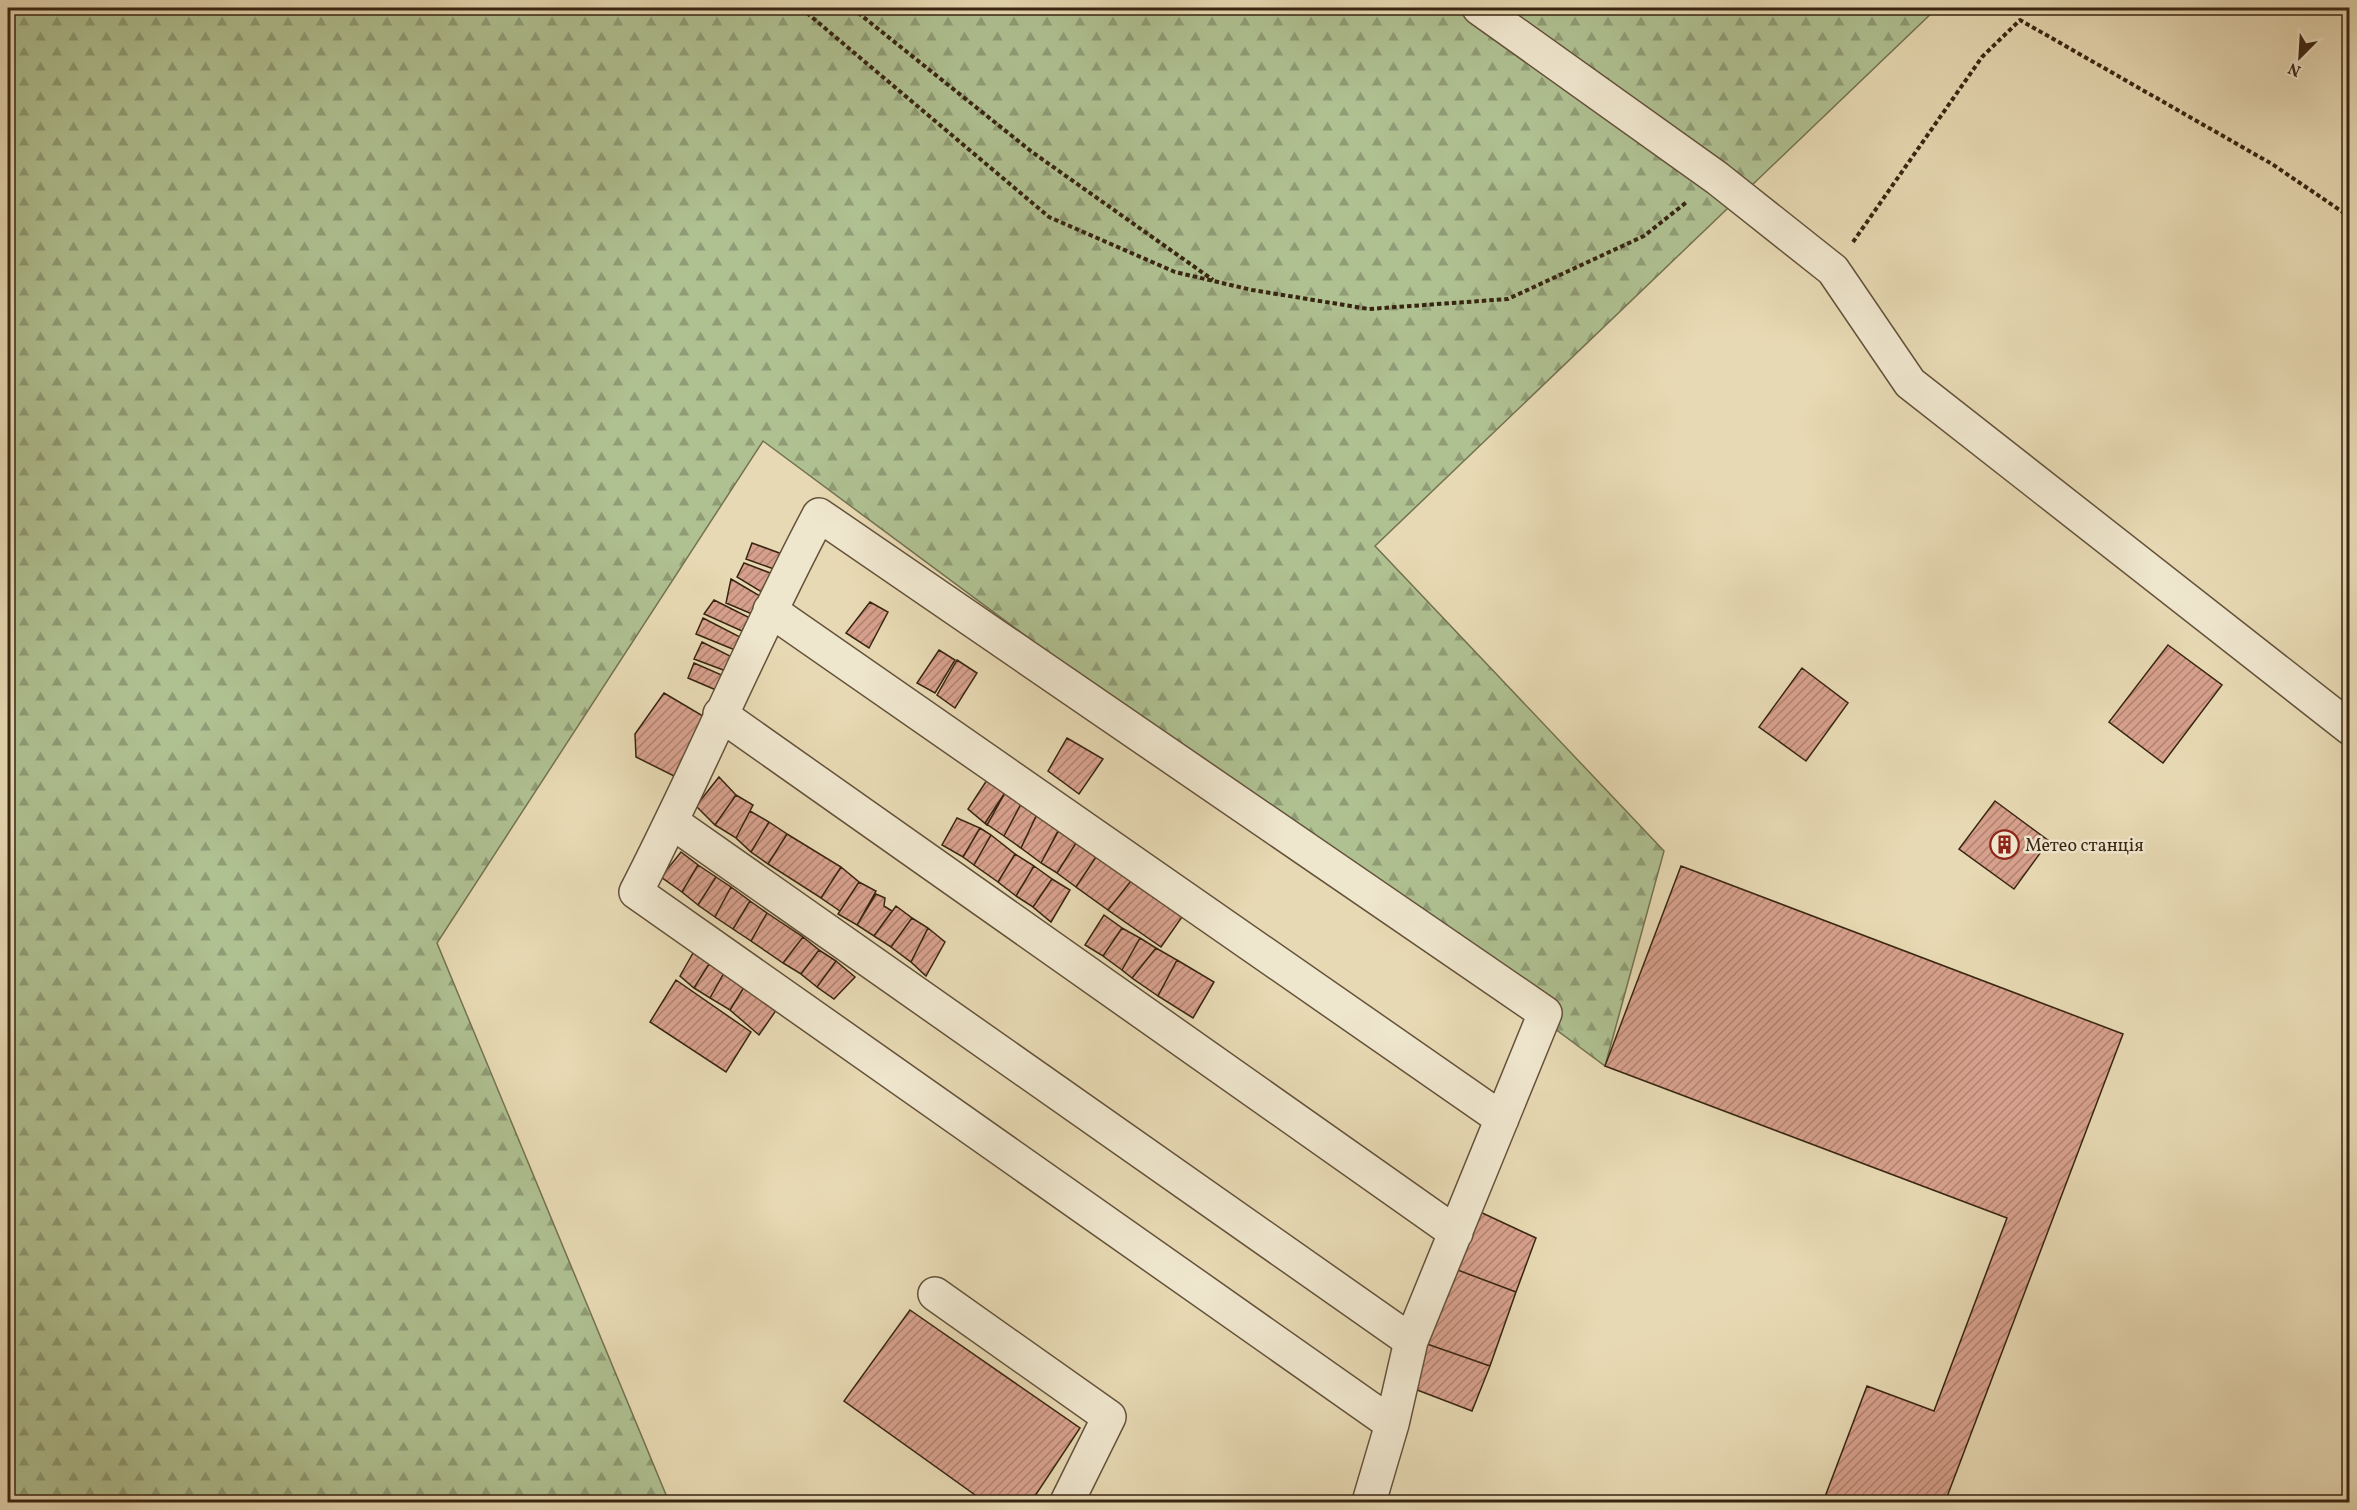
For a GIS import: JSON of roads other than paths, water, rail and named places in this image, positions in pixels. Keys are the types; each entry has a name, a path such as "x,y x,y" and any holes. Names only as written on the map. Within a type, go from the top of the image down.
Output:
{"lane":[{"path":"1479,8 1717,178 1833,270 1910,383 2349,728"},
{"path":"1369,1503 1392,1424 1411,1341 1545,1013 819,515 770,610 672,822 636,892 1392,1424"},
{"path":"770,610 1502,1119"},
{"path":"720,714 1456,1233"},
{"path":"672,822 1411,1341"},
{"path":"934,1294 1109,1417 1067,1503"}],"place":[{"name":"Метео станція","path":"2004,845"}]}
